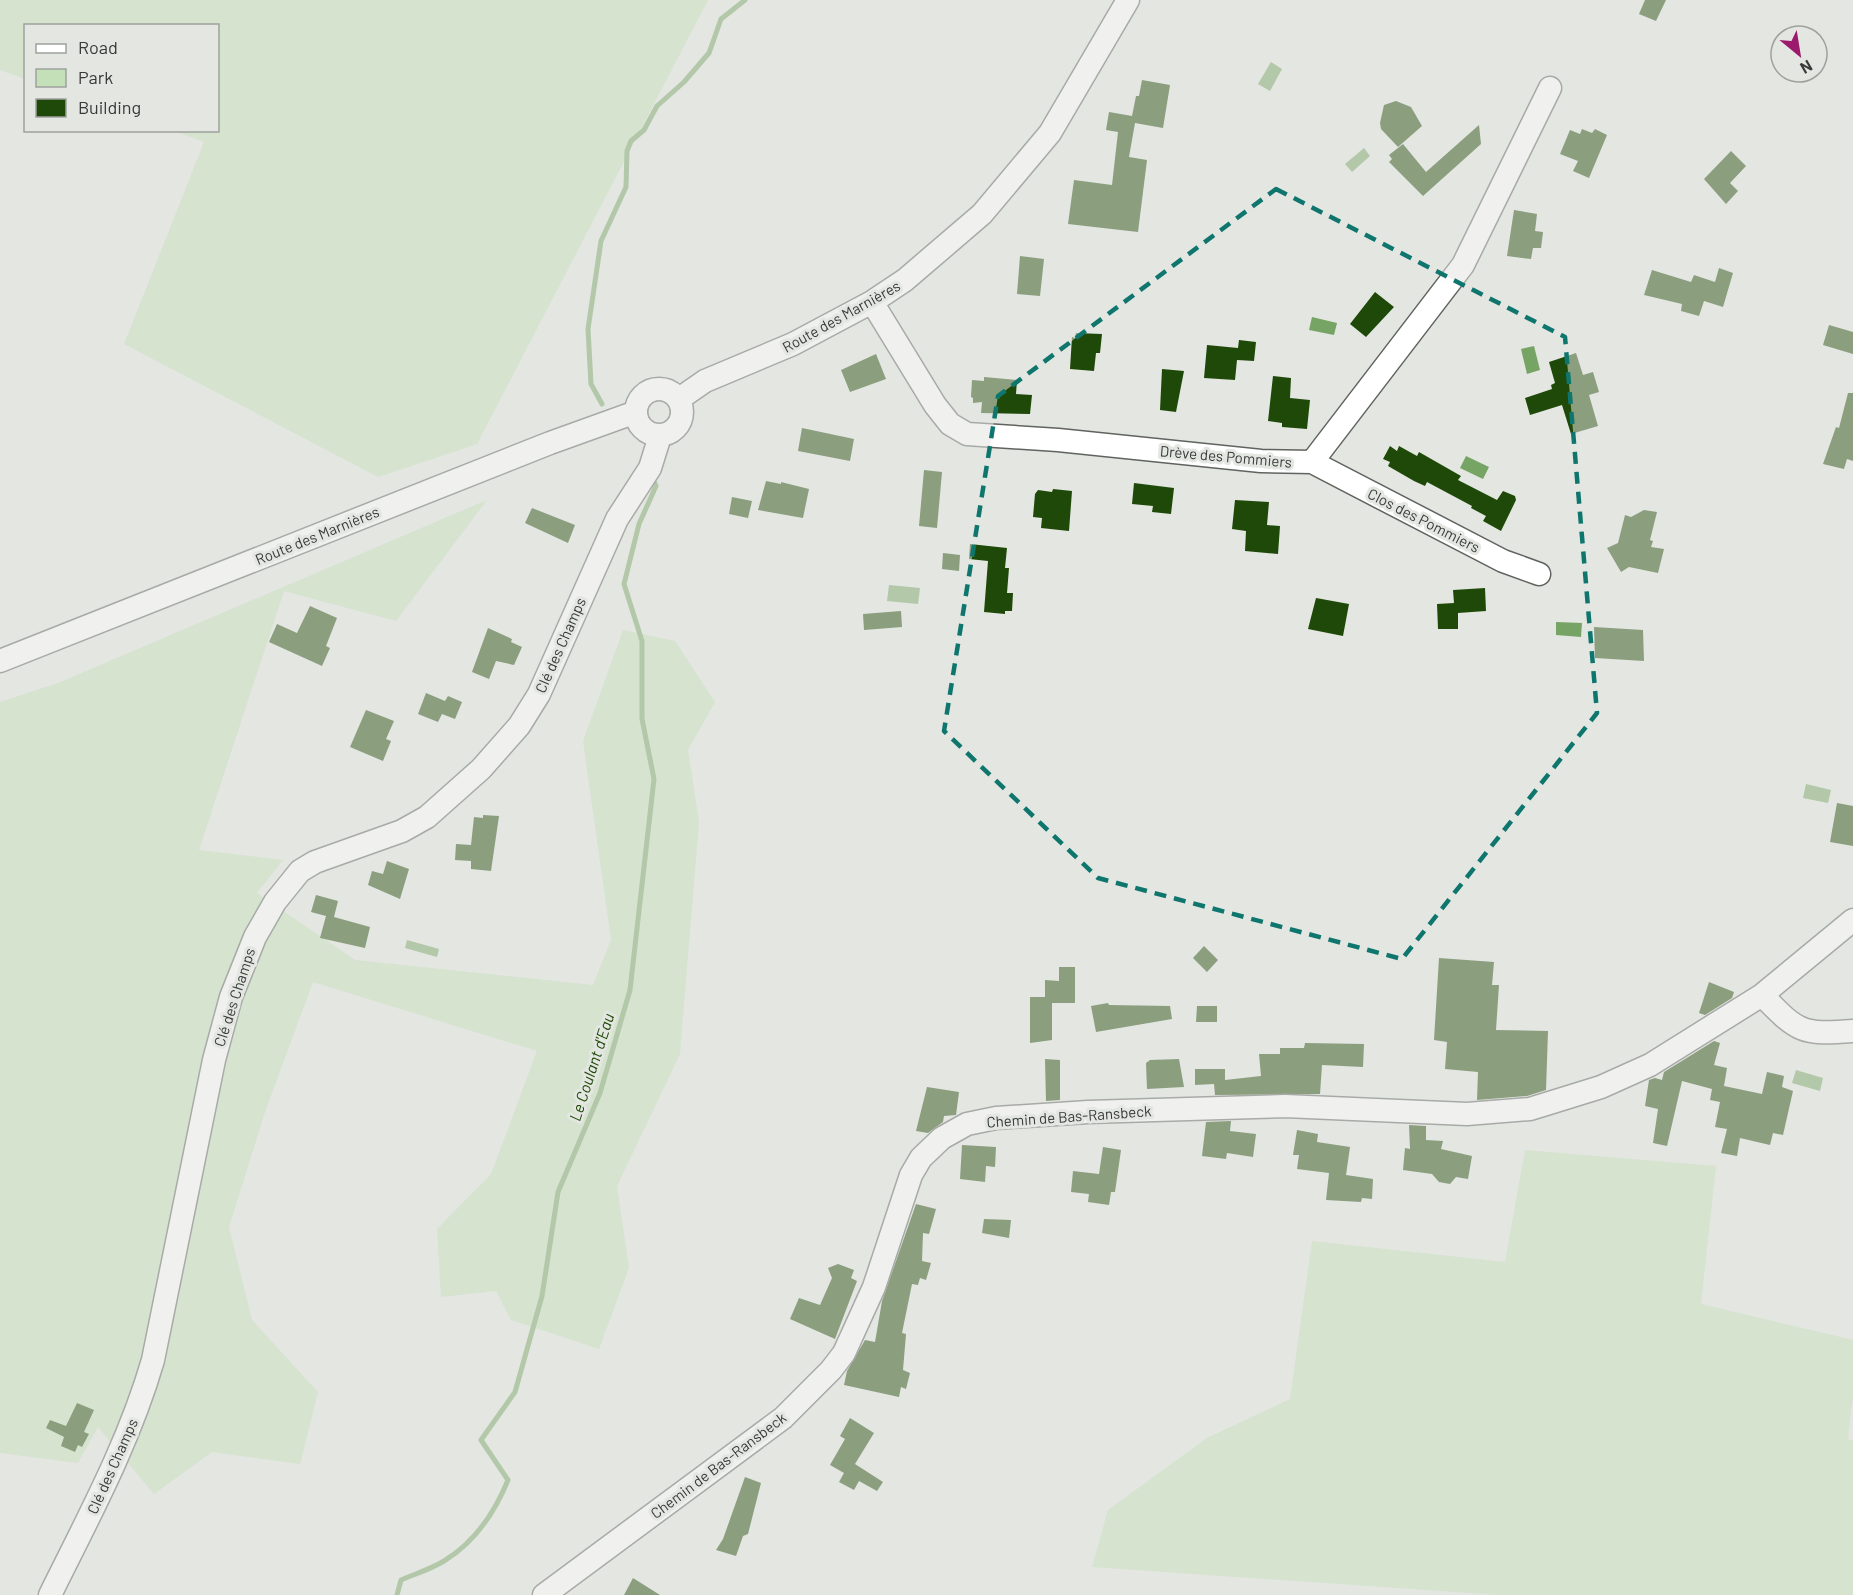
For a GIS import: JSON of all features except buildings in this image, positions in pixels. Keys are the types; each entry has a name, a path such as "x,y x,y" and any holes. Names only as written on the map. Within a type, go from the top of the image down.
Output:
{"street":[{"name":"Route des Marnières","path":"680,399 705,381 793,344 872,302 905,280 982,214 1050,133 1128,0"},
{"name":"Drève des Pommiers","path":"872,302 940,412 951,424 967,434 1261,461 1312,462 1463,266 1550,88"},
{"path":"653,389 672,392 680,399 683,411 680,423 672,432 660,436 643,429 636,412 644,394 653,389"},
{"name":"Route des Marnières","path":"0,661 539,447 636,412"},
{"name":"Clé des Champs","path":"50,1595 116,1461 142,1398 153,1360 214,1060 234,988 255,937 275,902 300,871 315,861 402,831 427,817 481,769 519,726 539,694 617,519 650,468 660,436"},
{"name":"Clos des Pommiers","path":"1312,462 1503,561 1539,574"},
{"name":"Chemin de Bas-Ransbeck","path":"544,1595 783,1418 831,1370 844,1353 874,1287 910,1175 921,1158 942,1138 967,1124 996,1118 1088,1112 1285,1106 1467,1114 1530,1109 1626,1077 1762,995 1853,920"},
{"path":"1762,995 1791,1025 1806,1032 1853,1031"}],"highlighted area":[{"path":"1276,189 1565,337 1597,713 1402,959 1098,878 944,731 998,396"}],"green space":[{"path":"0,0 708,0 477,444 378,477 124,344 204,142 177,132 219,132 219,24 24,24 24,79 0,70"},
{"path":"487,500 396,621 284,591 199,850 283,860 257,893 355,960 593,985 611,940 583,741 623,630 675,641 715,702 688,750 699,822 680,1054 617,1186 629,1268 599,1349 511,1320 496,1291 441,1297 437,1229 491,1174 537,1051 313,982 265,1112 229,1227 252,1320 318,1392 300,1464 212,1452 154,1494 98,1427 78,1463 0,1453 0,702 58,683"},
{"path":"1525,1150 1716,1166 1701,1304 1853,1340 1853,1395 1848,1439 1853,1441 1853,1595 1499,1595 1092,1567 1108,1510 1207,1438 1290,1399 1312,1241 1505,1262"}],"shaded area":[{"path":"1271,62 1282,69 1270,91 1258,84"},
{"path":"1364,148 1370,156 1352,172 1345,164"},
{"path":"1312,317 1337,323 1334,335 1309,330"},
{"path":"1534,346 1540,370 1527,374 1521,349"},
{"path":"1466,456 1489,467 1483,479 1460,468"},
{"path":"889,585 920,588 918,604 887,601"},
{"path":"1556,622 1582,623 1581,637 1556,635"},
{"path":"1806,784 1831,790 1828,803 1803,798"},
{"path":"407,940 439,949 437,957 405,948"},
{"path":"1796,1070 1823,1078 1820,1091 1792,1083"}],"waterway":[{"name":"Le Coulant d'Eau","path":"602,404 591,384 588,329 601,241 626,187 627,151 631,141 644,130 657,106 684,82 709,53 721,19 745,0"},
{"name":"Le Coulant d'Eau","path":"397,1595 401,1580 444,1561 465,1545 490,1515 508,1480 481,1440 515,1392 542,1296 558,1192 600,1093 630,990 654,779 642,719 642,641 624,584 639,524 656,486 652,477"}]}
